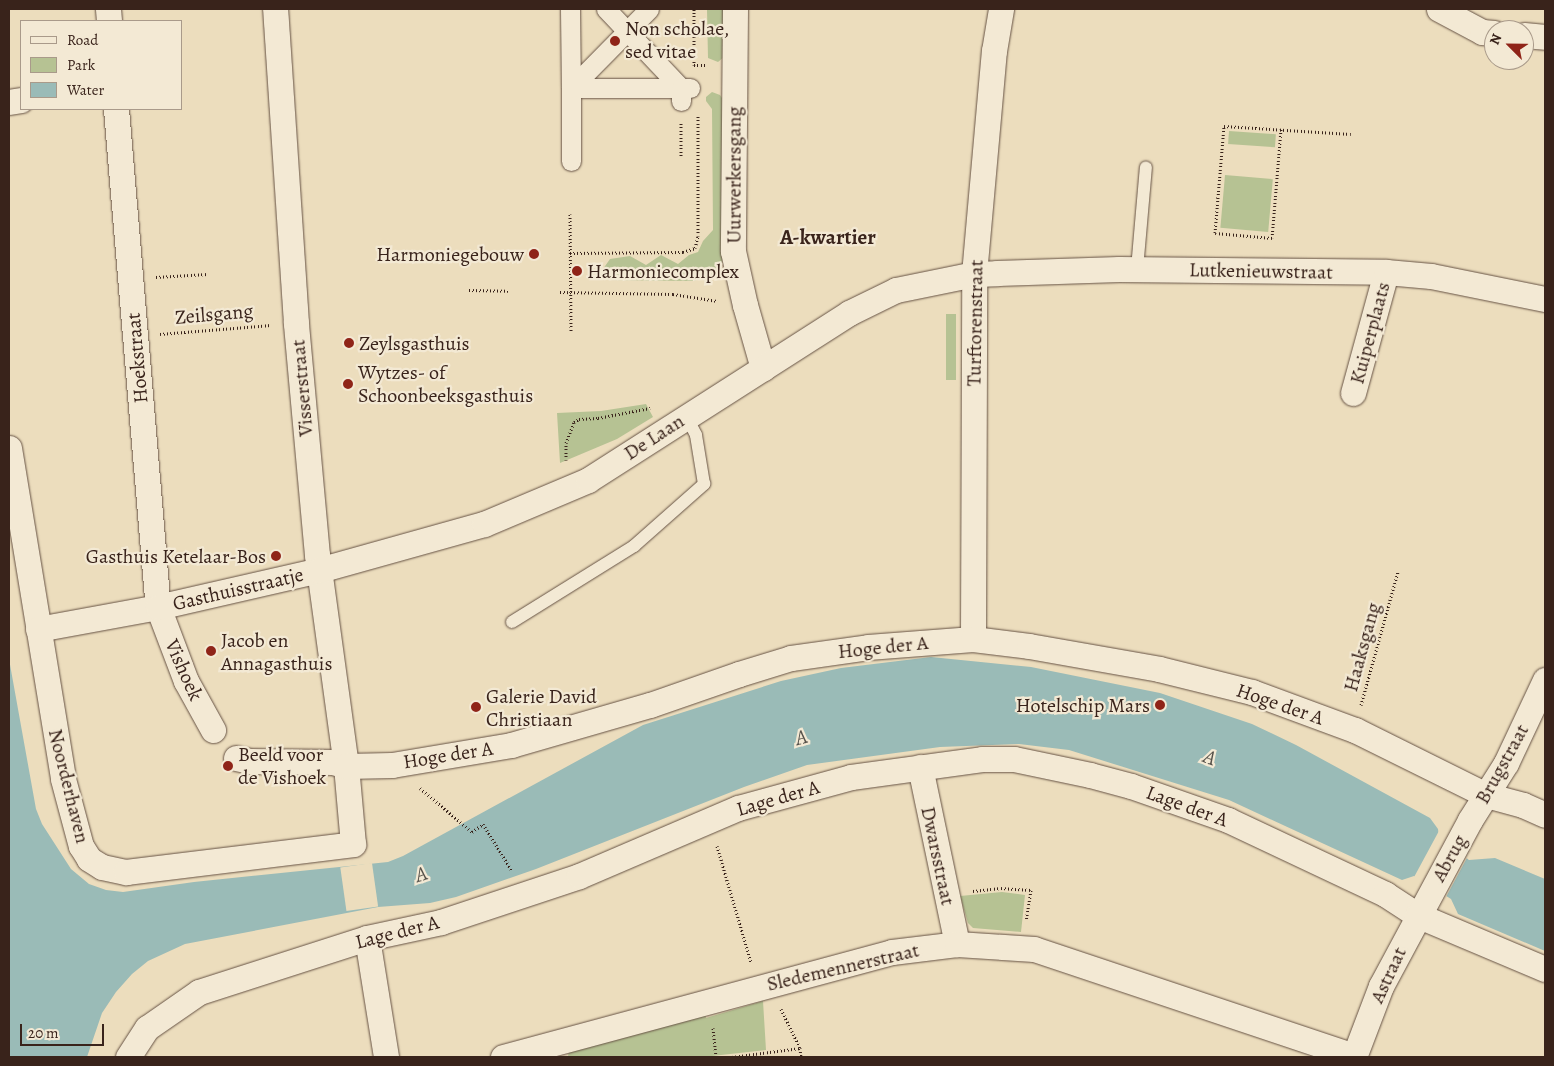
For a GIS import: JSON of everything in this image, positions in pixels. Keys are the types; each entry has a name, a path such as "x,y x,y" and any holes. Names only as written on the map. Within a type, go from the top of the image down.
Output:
{"street":[{"name":"Visserstraat","path":"275,9 296,323 319,570 346,766"},
{"path":"570,9 571,161"},
{"path":"606,9 687,96"},
{"path":"571,88 649,9"},
{"name":"Uurwerkersgang","path":"735,9 733,251 745,305 763,368"},
{"name":"Turftorenstraat","path":"973,639 974,274 994,51 1001,9"},
{"path":"1439,9 1484,32"},
{"path":"571,88 687,96"},
{"name":"Hoekstraat","path":"116,110 158,608"},
{"name":"Lutkenieuwstraat","path":"974,274 1137,269 1386,272 1431,276 1545,299"},
{"name":"Kuiperplaats","path":"1353,394 1386,272"},
{"name":"De Laan","path":"319,570 484,524 588,480 849,313 896,290 974,274"},
{"name":"Noorderhaven","path":"9,448 63,780 81,846 90,859 102,867 126,872 353,844 346,766"},
{"name":"Gasthuisstraatje","path":"38,629 158,608 319,570"},
{"name":"Vishoek","path":"158,608 186,681 213,730"},
{"name":"Hoge der A","path":"346,766 392,764 511,745 650,705 791,658 868,647 973,639 1029,646 1159,669 1252,692 1354,730 1486,795 1523,805 1545,815"},
{"name":"Brugstraat","path":"1470,820 1506,763 1545,680"},
{"path":"236,758 250,761 333,762 346,766"},
{"name":"Lage der A","path":"128,1057 147,1028 199,992 367,938 441,922 579,876 738,808 851,777 982,759 1014,759 1090,775 1131,786 1228,820 1385,894 1423,906 1545,969"},
{"name":"Dwarsstraat","path":"920,767 956,944"},
{"name":"Abrug","path":"1423,906 1470,820"},
{"name":"Astraat","path":"1354,1057 1381,986 1423,906"},
{"path":"367,938 386,1057"},
{"name":"Sledemennerstraat","path":"503,1057 892,952 956,944 1034,949 1354,1057"}],"lane":[{"path":"1137,269 1146,167"},
{"path":"512,622 634,546 704,484 696,435 687,416"}],"path":[{"path":"694,9 694,65 734,64"},
{"path":"681,158 687,96"},
{"path":"570,253 683,252 695,248 698,236 687,96"},
{"path":"1281,130 1272,238 1215,233 1224,126 1351,134"},
{"path":"570,214 571,331"},
{"path":"131,280 208,274"},
{"path":"469,290 508,291"},
{"path":"560,292 673,294 745,305"},
{"name":"Zeilsgang","path":"135,336 296,323"},
{"path":"567,489 566,443 574,422 579,419 598,418 664,405 687,416"},
{"name":"Haaksgang","path":"1354,730 1398,572"},
{"path":"392,764 472,832 483,824 518,879"},
{"path":"709,820 758,987"},
{"path":"946,894 1001,888 1031,890 1020,948"},
{"path":"781,1010 800,1048 801,1057"},
{"path":"712,1021 716,1057"},
{"path":"732,1057 800,1048"}],"green space":[{"path":"707,9 728,9 724,57 718,62 708,58"},
{"path":"712,92 720,95 722,98 724,255 719,274 693,281 608,280 603,274 603,269 610,259 630,256 646,265 661,255 678,264 689,255 698,252 703,241 713,230 712,109 706,101 706,97"},
{"path":"1229,131 1276,134 1275,147 1228,144"},
{"path":"1225,175 1273,179 1268,232 1220,228"},
{"path":"946,314 956,314 956,380 946,380"},
{"path":"646,404 653,417 617,439 560,463 557,413 601,411"},
{"path":"1002,892 1025,895 1021,932 973,928 968,923 960,896"},
{"path":"763,1001 766,1050 703,1057 568,1057 569,1050 705,1009 706,1018"}],"water":[{"name":"A","path":"931,657 1031,667 1160,693 1252,724 1296,745 1430,818 1438,829 1439,837 1469,860 1495,858 1545,879 1545,951 1458,914 1451,899 1414,876 1402,880 1229,800 1069,750 1019,744 940,747 807,765 744,787 536,869 456,897 430,903 378,907 185,944 148,961 132,974 116,992 102,1013 87,1057 9,1057 9,659 36,809 42,824 71,869 89,884 106,890 123,892 194,882 388,862 403,856 643,725 781,681 841,668"}],"pier":[{"path":"1440,829 1441,836 1468,856 1446,897 1413,879"},
{"path":"372,863 378,907 346,911 340,867"}],"place":[{"name":"Non scholae, sed vitae","path":"615,41"},
{"name":"Harmoniegebouw","path":"534,254"},
{"name":"Harmoniecomplex","path":"577,271"},
{"name":"Zeylsgasthuis","path":"349,343"},
{"name":"Wytzes- of Schoonbeeksgasthuis","path":"348,384"},
{"name":"Gasthuis Ketelaar-Bos","path":"276,556"},
{"name":"Jacob en Annagasthuis","path":"211,651"},
{"name":"Hotelschip Mars","path":"1160,705"},
{"name":"Galerie David Christiaan","path":"476,707"},
{"name":"Beeld voor de Vishoek","path":"228,766"}],"district":[{"name":"A-kwartier","path":"828,237"}]}
